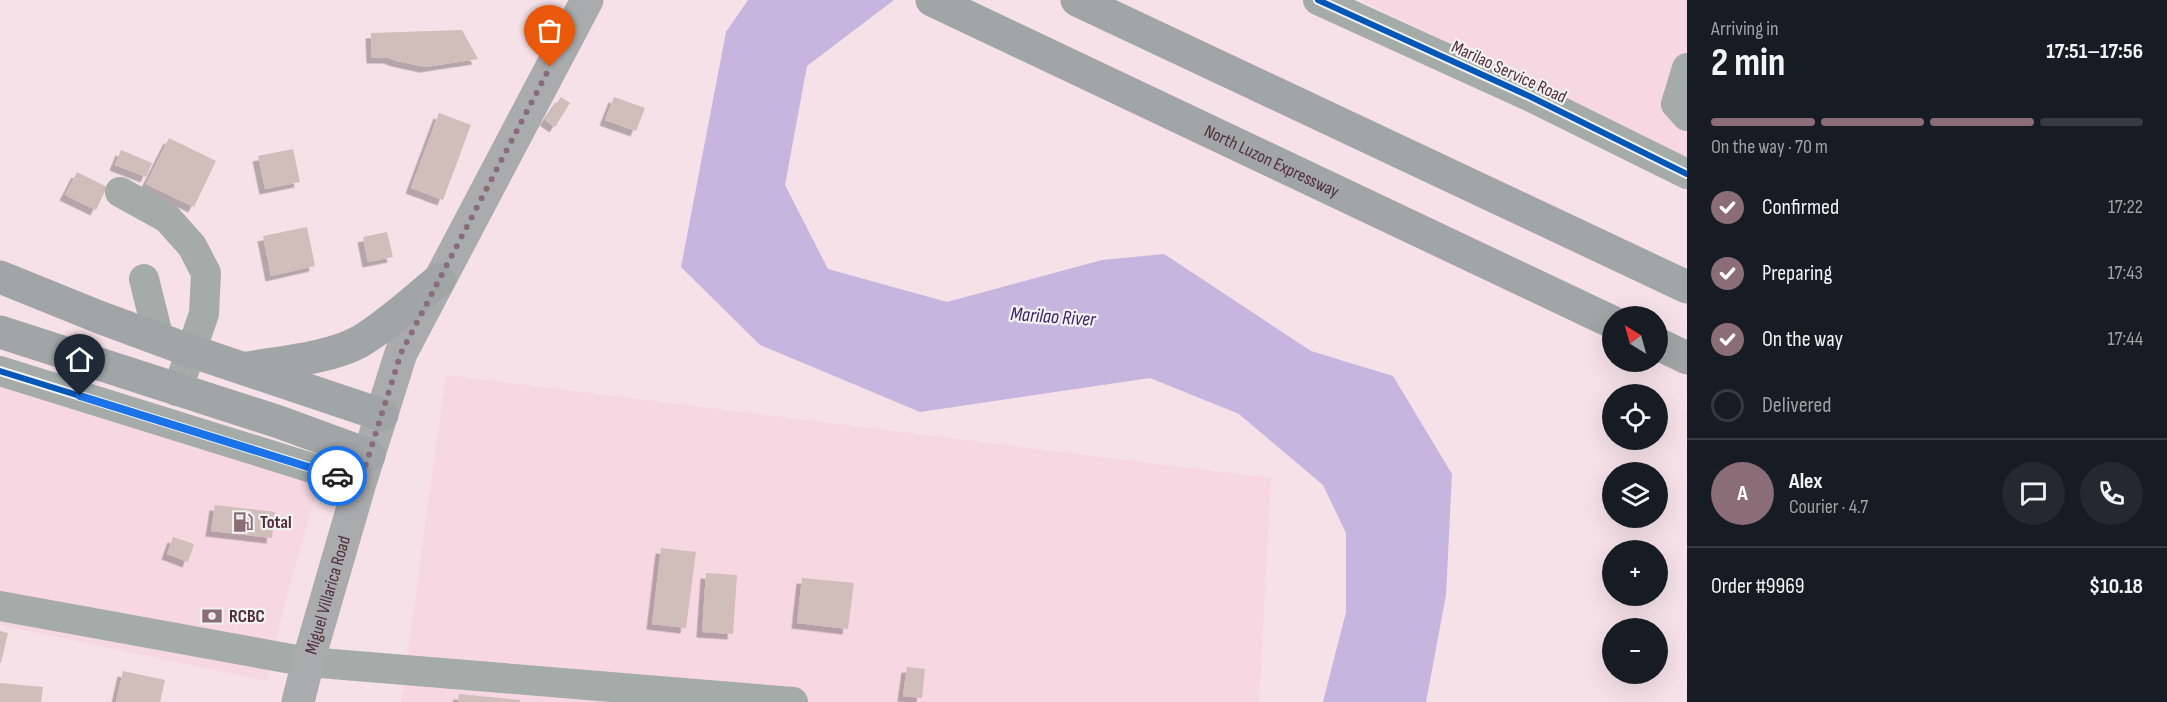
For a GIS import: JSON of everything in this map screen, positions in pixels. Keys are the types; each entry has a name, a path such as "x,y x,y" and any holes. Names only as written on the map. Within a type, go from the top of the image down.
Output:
{"highway":[{"name":"North Luzon Expressway","path":"932,0 1602,317"},
{"path":"1077,0 1687,287"},
{"path":"0,277 191,351 382,415"},
{"path":"243,369 320,355 357,343 386,324 439,280"},
{"path":"0,332 177,391 279,422 364,469"},
{"path":"1668,349 1687,358"}],"main road":[{"name":"Miguel Villarica Road","path":"298,702 364,469 401,353 587,0"}],"street":[{"name":"Marilao Service Road","path":"1317,0 1529,96 1687,174"},
{"path":"1687,68 1676,105 1687,116"},
{"path":"120,192 167,218 192,246 206,273 204,314 177,391"},
{"path":"144,279 159,339"},
{"path":"0,371 364,469"},
{"path":"0,606 308,662 793,702"}],"shaded area":[{"path":"1361,0 1687,0 1687,160"},
{"path":"446,375 1271,478 1259,702 401,702"},
{"path":"0,387 195,447 299,475 311,487 315,497 287,595 267,681 0,625"}],"water":[{"name":"Marilao River","path":"748,0 894,0 807,66 785,185 828,269 947,302 1102,260 1164,254 1311,351 1393,376 1452,474 1446,595 1426,702 1323,702 1346,612 1346,533 1323,485 1239,414 1150,378 920,412 760,345 681,267 726,32"}],"building":[{"path":"462,30 478,59 425,67 389,58 372,58 371,33"},
{"path":"561,97 570,103 555,127 545,120"},
{"path":"614,97 645,108 636,131 605,120"},
{"path":"439,113 471,125 443,200 411,188"},
{"path":"169,138 216,161 194,207 146,184"},
{"path":"293,149 300,182 265,189 258,156"},
{"path":"121,150 152,163 146,177 115,165"},
{"path":"77,172 107,187 96,210 65,195"},
{"path":"307,227 315,266 271,276 263,236"},
{"path":"387,232 393,257 368,262 363,237"},
{"name":"Total","path":"215,505 275,512 272,538 211,531"},
{"path":"173,537 194,544 188,562 167,554"},
{"path":"661,548 696,552 686,628 652,624"},
{"path":"706,573 737,575 733,634 702,632"},
{"path":"802,578 854,583 848,629 797,623"},
{"path":"0,631 8,633 1,663 0,663"},
{"path":"907,667 925,669 922,698 903,696"},
{"path":"123,671 165,680 160,702 116,702"},
{"path":"0,683 43,687 41,702 0,702"},
{"path":"459,694 520,700 520,702 458,702"}],"cycle path":[{"path":"1318,0 1529,96 1687,174"},
{"path":"0,371 360,483"}],"way so far":[{"path":"337,476 360,483 401,353 550,67"}],"place":[{"name":"Total","path":"243,522"},
{"name":"RCBC","path":"212,616"}],"route":[{"path":"80,396 337,476"}]}
